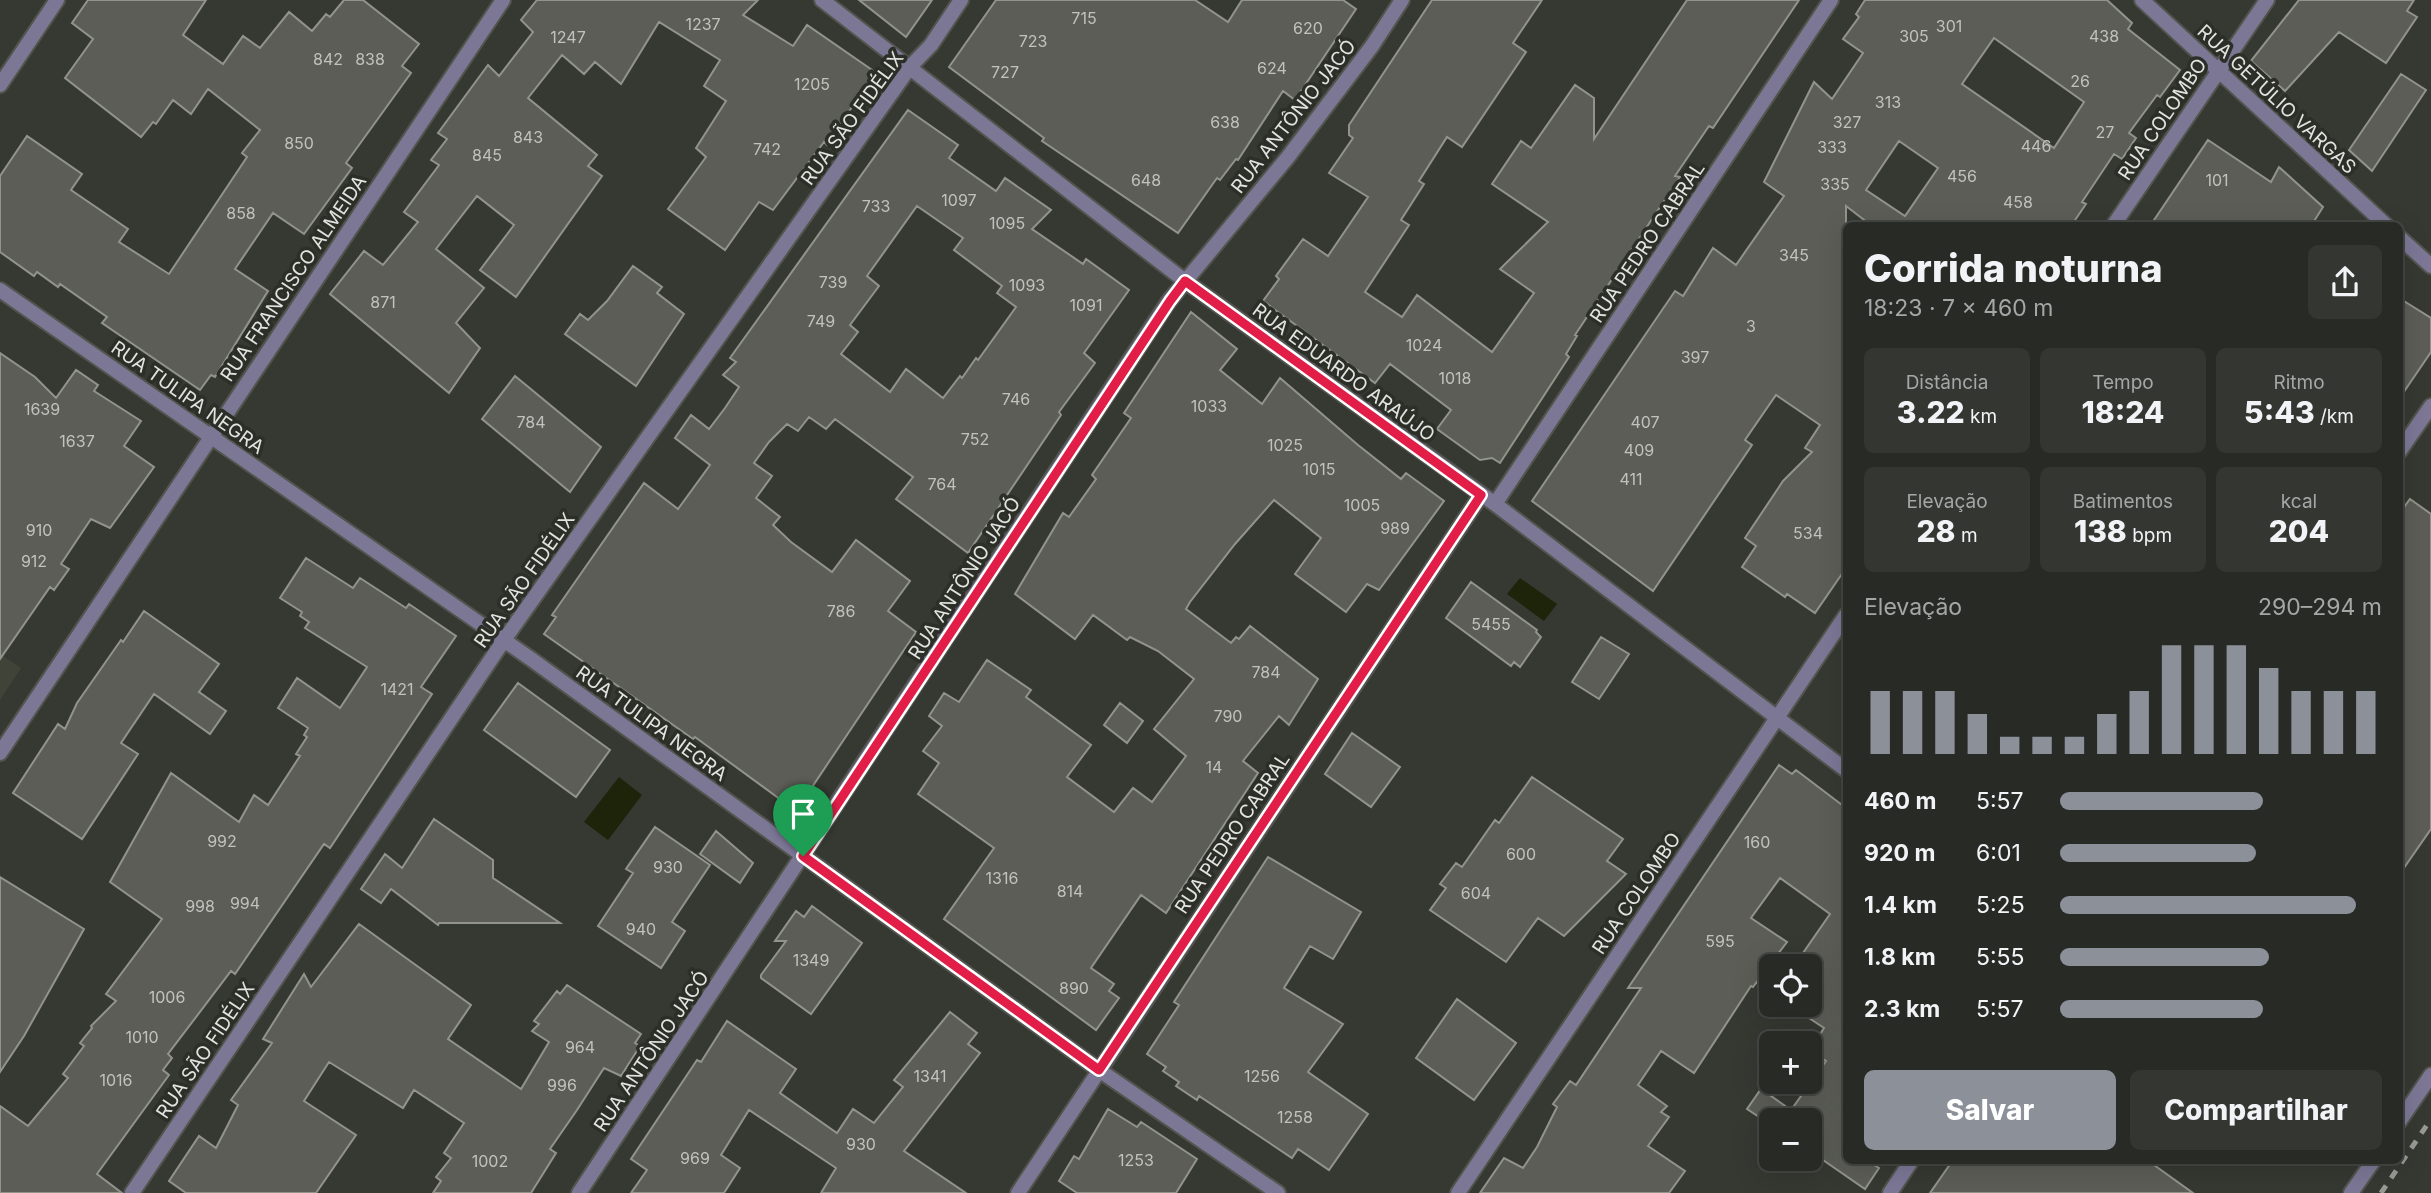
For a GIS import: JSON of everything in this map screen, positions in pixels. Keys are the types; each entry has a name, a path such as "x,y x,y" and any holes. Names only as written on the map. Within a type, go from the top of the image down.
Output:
{"street":[{"path":"0,85 57,0"},
{"name":"RUA FRANCISCO ALMEIDA","path":"0,753 503,0"},
{"name":"RUA EDUARDO ARAÚJO","path":"822,0 1185,281 1481,495 1843,768"},
{"name":"RUA SÃO FIDÉLIX","path":"132,1193 504,640 910,67 931,45 961,0"},
{"name":"RUA ANTÔNIO JACÓ","path":"579,1193 1162,313 1185,281 1288,157 1372,46 1402,0"},
{"name":"RUA PEDRO CABRAL","path":"1494,505 1830,0"},
{"name":"RUA GETÚLIO VARGAS","path":"2142,0 2383,222"},
{"name":"RUA COLOMBO","path":"2116,222 2267,0"},
{"path":"2403,241 2431,266"},
{"name":"RUA TULIPA NEGRA","path":"0,290 504,640 1099,1070 1278,1193"},
{"path":"2403,446 2431,406"},
{"name":"RUA PEDRO CABRAL","path":"1018,1193 1481,495"},
{"name":"RUA COLOMBO","path":"1458,1193 1843,619"},
{"path":"2403,1116 2431,1074"},
{"path":"1890,1193 1909,1164"},
{"path":"2351,1193 2369,1164"}],"shaded area":[{"path":"1520,578 1557,604 1544,621 1507,594"},
{"path":"0,654 21,668 0,700"},
{"path":"619,777 642,795 608,840 584,822"}],"building":[{"path":"88,0 206,0 183,35 223,64 243,36 260,48 289,12 312,31 326,14 330,17 344,0 363,0 419,44 402,66 411,73 346,163 352,168 304,234 273,213 235,269 268,291 215,377 211,375 200,390 102,323 107,317 60,284 58,287 37,272 34,276 0,252 0,176 27,136 82,174 71,190 128,229 119,242 169,274 247,157 242,153 260,130 208,89 191,114 173,100 156,124 153,122 141,137 65,78 93,39 72,23"},
{"path":"537,0 758,0 743,15 793,46 807,25 875,72 827,145 824,142 773,210 759,202 725,250 668,209 706,157 696,148 726,101 704,86 720,60 659,22 621,84 595,62 584,74 562,55 528,98 597,155 588,166 602,176 516,297 480,270 514,225 477,196 436,249 484,288 456,323 480,348 449,393 330,294 364,251 383,265 418,222 404,212 439,165 431,160 447,139 438,133 488,65 499,76 533,32 521,20"},
{"path":"859,0 932,0 906,37"},
{"path":"996,0 1195,0 1228,22 1242,0 1343,0 1356,9 1295,100 1283,91 1238,160 1236,159 1220,180 1217,178 1178,233 1042,141 1044,138 949,67"},
{"path":"1432,0 1542,0 1513,43 1526,52 1462,147 1447,137 1419,181 1424,184 1401,220 1409,225 1365,292 1402,317 1417,295 1492,352 1534,293 1500,269 1548,222 1492,184 1521,141 1531,148 1575,85 1594,98 1594,139 1687,0 1799,0 1713,128 1709,126 1675,176 1680,177 1575,335 1577,336 1566,354 1569,357 1500,463 1492,458 1480,460 1437,429 1451,410 1390,364 1375,383 1263,301 1279,279 1276,276 1303,239 1328,256 1368,197 1329,173 1353,138 1349,135 1349,125"},
{"path":"1865,0 2107,0 2132,23 2128,29 2180,70 2160,97 2157,95 2129,133 2136,138 2122,159 2114,154 2082,202 2086,204 2074,222 1867,222 1846,206 1846,222 1843,222 1843,572 1815,613 1787,594 1785,597 1742,567 1756,546 1745,538 1783,481 1812,452 1805,448 1820,425 1776,395 1745,440 1752,445 1653,591 1532,501 1675,291 1683,296 1713,248 1736,265 1784,196 1764,182 1814,82 1832,99 1863,53 1843,39 1859,17 1856,14","holes":["1994,38 2084,102 2054,148 1962,84","1899,141 1938,168 1905,216 1866,190"]},
{"path":"2299,0 2414,0 2407,11 2417,17 2386,63 2339,32 2285,91 2251,61"},
{"path":"2401,74 2426,90 2372,171 2349,150"},
{"path":"908,110 958,145 949,158 996,191 1005,178 1051,210 1032,229 1083,264 1086,259 1129,290 1084,353 1095,363 1059,412 1061,415 968,553 896,499 913,477 835,419 826,429 809,417 798,431 787,424 769,442 754,463 772,476 756,498 780,517 773,525 791,542 832,572 856,540 910,581 888,611 916,632 796,811 695,737 693,739 544,634 556,617 552,615 644,483 678,509 710,465 675,438 691,415 709,429 725,408 739,387 723,375 736,362 730,358","holes":["917,206 963,238 954,250 1002,286 997,293 1016,307 978,360 976,358 943,398 906,369 890,392 841,354 858,332 850,325 879,286 867,276"]},
{"path":"2208,140 2271,182 2279,167 2323,207 2314,222 2153,222"},
{"path":"633,266 662,287 657,293 684,314 636,386 565,334 580,314 588,320 607,301"},
{"path":"2403,300 2431,318 2431,352 2403,393"},
{"path":"1191,312 1237,349 1220,370 1262,404 1280,378 1401,479 1406,473 1444,501 1379,590 1367,584 1346,612 1295,574 1321,538 1274,500 1235,544 1190,602 1186,609 1231,643 1236,637 1239,639 1250,626 1318,679 1289,725 1279,716 1243,761 1258,773 1166,913 1141,895 1091,968 1114,984 1109,991 1119,998 1096,1030 944,919 994,848 918,794 939,763 923,751 942,726 929,716 944,693 959,702 987,660 1031,690 1026,697 1091,745 1067,777 1114,812 1133,788 1152,802 1186,756 1154,729 1194,679 1158,651 1130,637 1127,640 1093,615 1075,639 1015,594 1063,513 1069,517 1096,479 1092,475 1131,418 1124,413"},
{"path":"0,353 35,377 56,398 76,370 98,385 94,391 141,421 124,446 154,467 110,528 91,519 61,564 69,569 54,590 50,587 0,659"},
{"path":"515,376 601,447 570,492 482,419"},
{"path":"2410,499 2431,514 2431,829 2403,869 2403,509"},
{"path":"306,558 353,588 360,578 406,608 409,604 456,636 421,687 432,694 330,848 324,844 235,974 231,971 168,1054 172,1058 163,1070 169,1075 97,1174 122,1193 0,1193 0,1106 28,1126 68,1078 63,1074 84,1046 80,1043 91,1026 116,1001 106,994 162,919 110,882 171,773 239,822 254,795 268,805 300,756 296,754 307,737 304,735 308,728 278,708 297,678 340,708 367,667 305,628 309,622 300,616 302,612 280,598"},
{"path":"1471,582 1537,630 1541,637 1520,667 1514,662 1511,666 1446,618"},
{"path":"144,611 219,664 199,692 226,711 210,734 154,694 121,743 138,754 82,839 13,793 58,724 65,729 77,703"},
{"path":"1601,637 1629,654 1599,699 1572,682"},
{"path":"518,683 610,750 576,797 484,730"},
{"path":"1120,703 1143,721 1127,743 1104,725"},
{"path":"1352,733 1400,767 1371,807 1325,774"},
{"path":"1779,765 1792,774 1796,770 1843,806 1843,1164 1872,1164 1879,1168 1865,1189 1822,1159 1822,1108 1792,1108 1802,1094 1822,1094 1822,1067 1826,1061 1822,1058 1824,1028 1808,1017 1822,1017 1822,954 1802,954 1830,914 1780,878 1751,918 1787,942 1778,954 1759,954 1759,979 1751,986 1694,1073 1661,1051 1638,1085 1667,1106 1661,1112 1669,1117 1648,1146 1685,1171 1669,1193 1480,1193 1504,1158 1523,1168 1557,1107 1553,1104 1570,1081 1576,1085 1641,988 1628,988"},
{"path":"1532,777 1623,839 1607,861 1626,874 1564,936 1538,918 1506,962 1430,910 1446,888 1440,884 1456,863 1462,867 1495,820 1499,823"},
{"path":"434,819 493,860 493,878 560,923 438,925 391,889 381,903 361,889 385,854 402,868"},
{"path":"655,827 710,865 672,922 685,931 661,968 598,926 633,873 626,869"},
{"path":"716,831 753,863 740,883 700,854"},
{"path":"1268,857 1361,912 1333,959 1310,946 1284,988 1343,1024 1308,1072 1368,1114 1329,1170 1298,1149 1292,1158 1199,1096 1197,1100 1176,1086 1179,1082 1163,1071 1166,1067 1147,1054 1179,1005 1174,1002"},
{"path":"0,877 84,929 24,1036 0,1072"},
{"path":"812,906 862,943 811,1014 761,978 761,975 786,941 775,941 796,911 804,917"},
{"path":"359,924 471,1005 448,1039 521,1089 549,1042 532,1031 539,1024 534,1021 557,991 560,994 567,985 641,1034 635,1043 640,1046 621,1076 604,1068 550,1149 556,1153 531,1193 433,1193 441,1181 436,1177 451,1158 444,1153 464,1123 414,1090 403,1108 329,1062 304,1101 356,1135 316,1193 186,1193 169,1181 199,1136 216,1148 238,1105 231,1100 272,1043 263,1039 304,974 311,987"},
{"path":"1457,999 1516,1043 1474,1100 1416,1058"},
{"path":"950,1012 977,1033 968,1044 980,1053 904,1151 966,1193 821,1193 836,1168 749,1110 721,1155 740,1168 724,1193 631,1193 647,1170 631,1159 697,1060 701,1062 727,1021 796,1069 780,1093 837,1133 853,1109 874,1123 903,1087 894,1080"},
{"path":"1759,1092 1768,1094 1788,1108 1759,1108 1759,1117 1747,1109"},
{"path":"1108,1109 1137,1127 1141,1122 1197,1159 1176,1193 1077,1193 1059,1181 1074,1156 1079,1159"},
{"path":"1950,1164 2153,1164 2193,1193 1930,1193"}],"railway":[{"path":"2403,1160 2431,1119"},
{"path":"2381,1193 2401,1164"}],"route":[{"path":"1185,281 1481,495 1099,1070 803,856 1185,281"}]}
